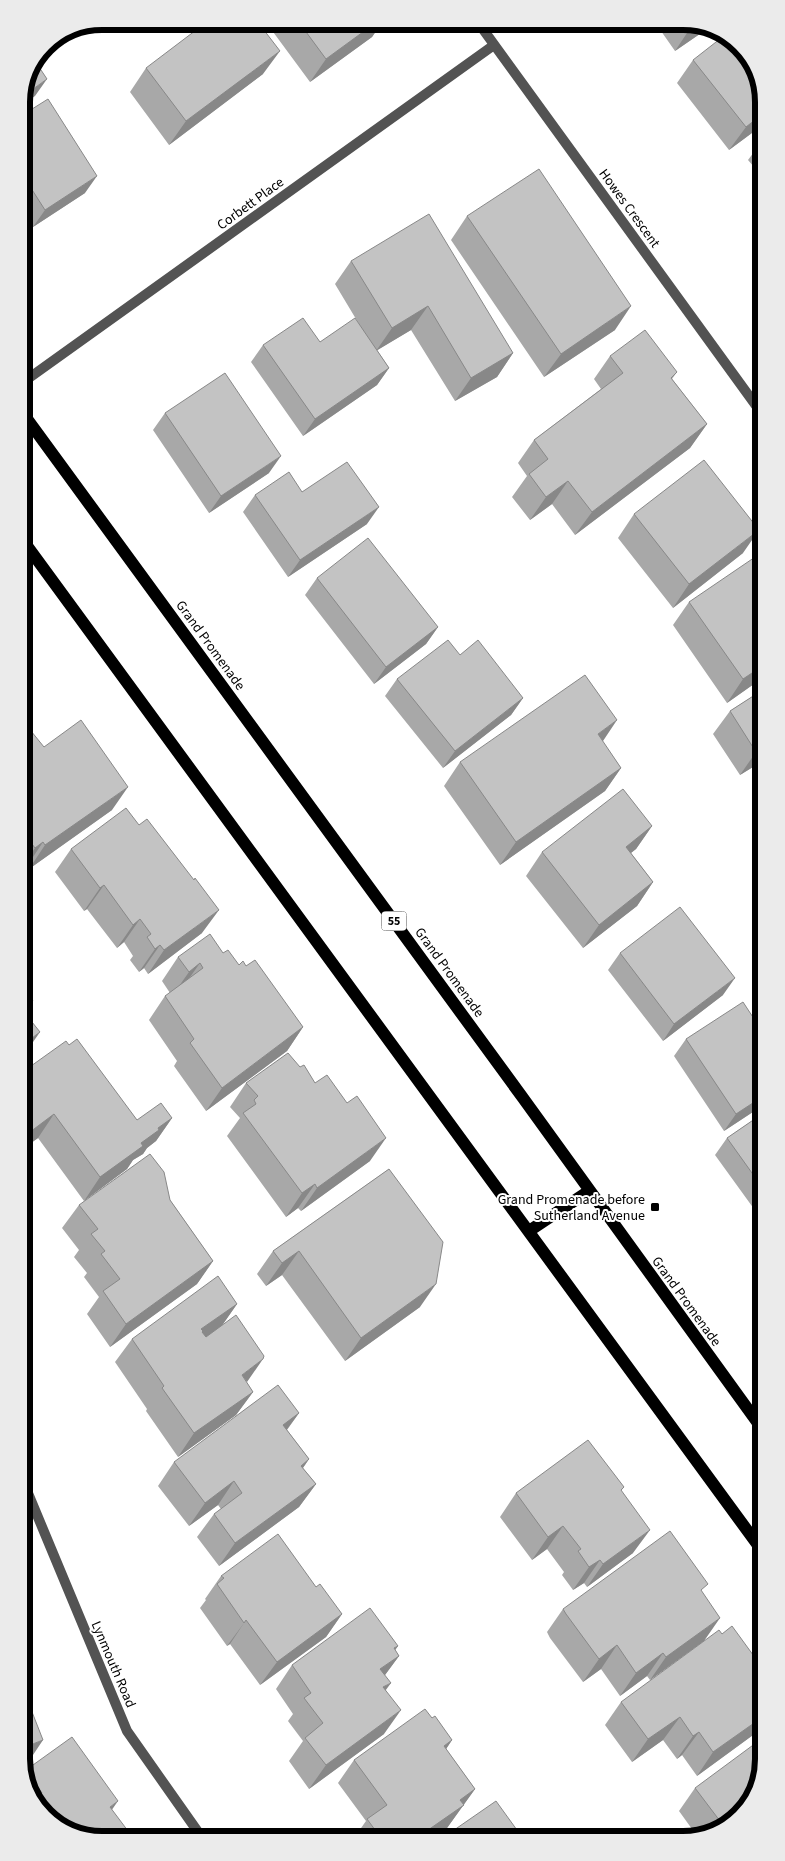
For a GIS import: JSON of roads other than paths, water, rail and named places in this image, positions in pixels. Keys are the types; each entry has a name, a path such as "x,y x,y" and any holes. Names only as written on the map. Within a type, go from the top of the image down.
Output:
{"main road":[{"name":"Grand Promenade","path":"30,423 755,1419"},
{"path":"30,550 755,1541"},
{"path":"529,1231 589,1191"}],"street":[{"name":"Howes Crescent","path":"483,30 755,404"},
{"name":"Corbett Place","path":"30,377 494,45"},
{"name":"Lynmouth Road","path":"30,1498 127,1731 197,1831"}],"place":[{"name":"Grand Promenade before Sutherland Avenue","path":"655,1207"}]}
